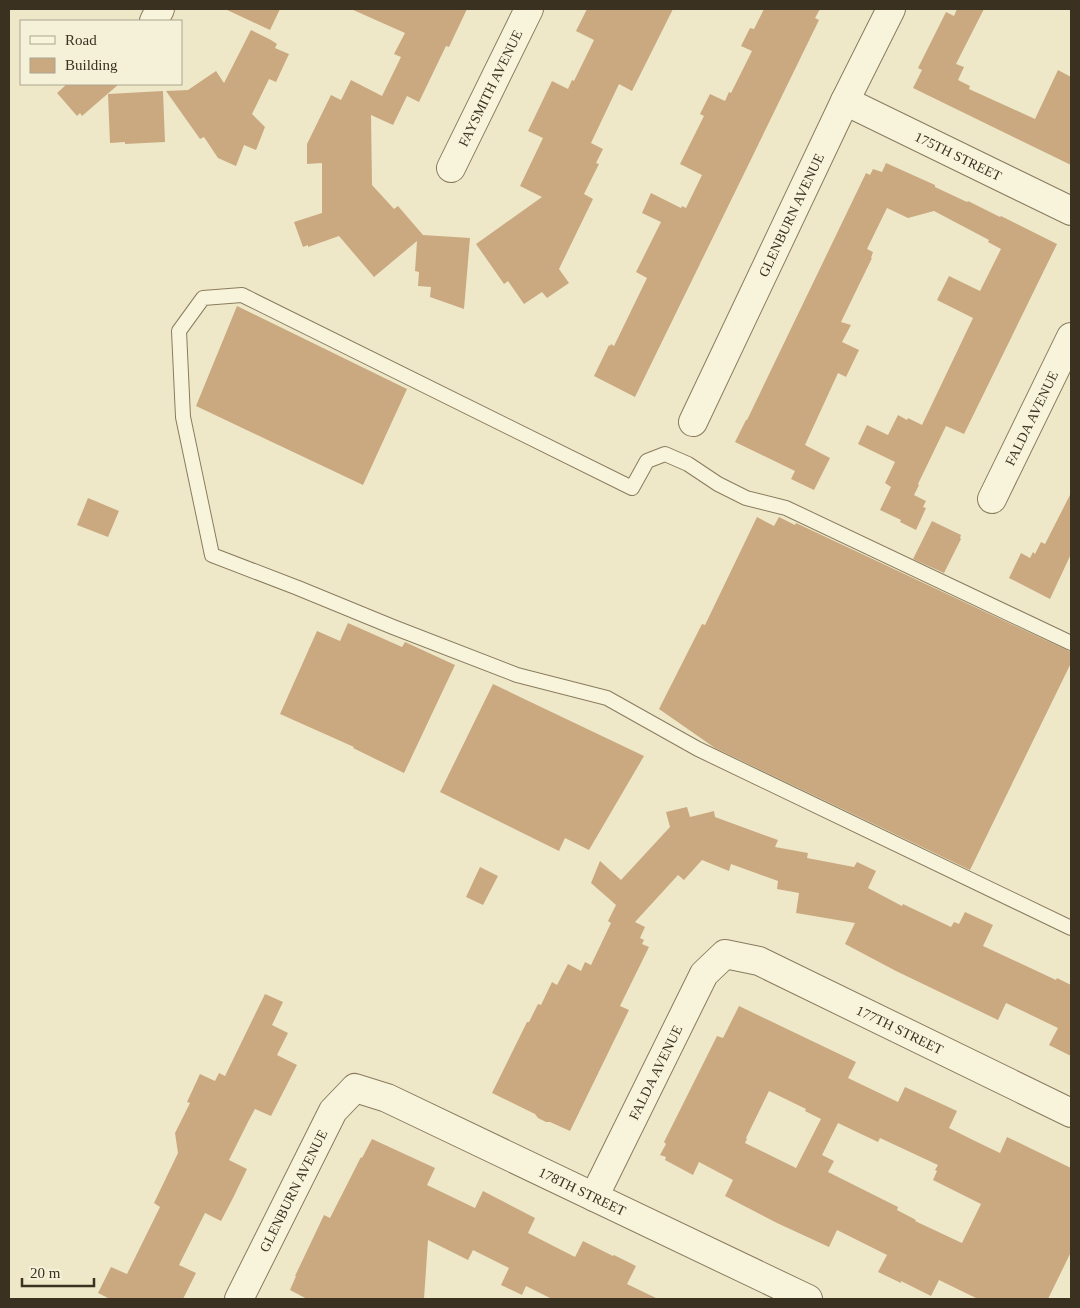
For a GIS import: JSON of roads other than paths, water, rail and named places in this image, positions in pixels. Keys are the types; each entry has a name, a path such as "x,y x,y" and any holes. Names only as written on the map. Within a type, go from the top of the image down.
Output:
{"street":[{"name":"FAYSMITH AVENUE","path":"451,168 529,9"},
{"name":"GLENBURN AVENUE","path":"693,422 845,101 892,9"},
{"name":"175TH STREET","path":"845,101 1071,211"},
{"name":"FALDA AVENUE","path":"992,499 1071,337"},
{"name":"FALDA AVENUE","path":"594,1197 704,974 725,954"},
{"name":"177TH STREET","path":"725,954 759,961 1071,1113"},
{"name":"GLENBURN AVENUE","path":"239,1299 333,1111 355,1088"},
{"name":"178TH STREET","path":"355,1088 387,1098 808,1299"}],"lane":[{"path":"1071,643 786,508 746,498 718,484 688,464 665,454 647,461 632,488 242,295 203,298 179,331 183,417 212,555 517,675 607,698 698,749 1071,928"}]}
